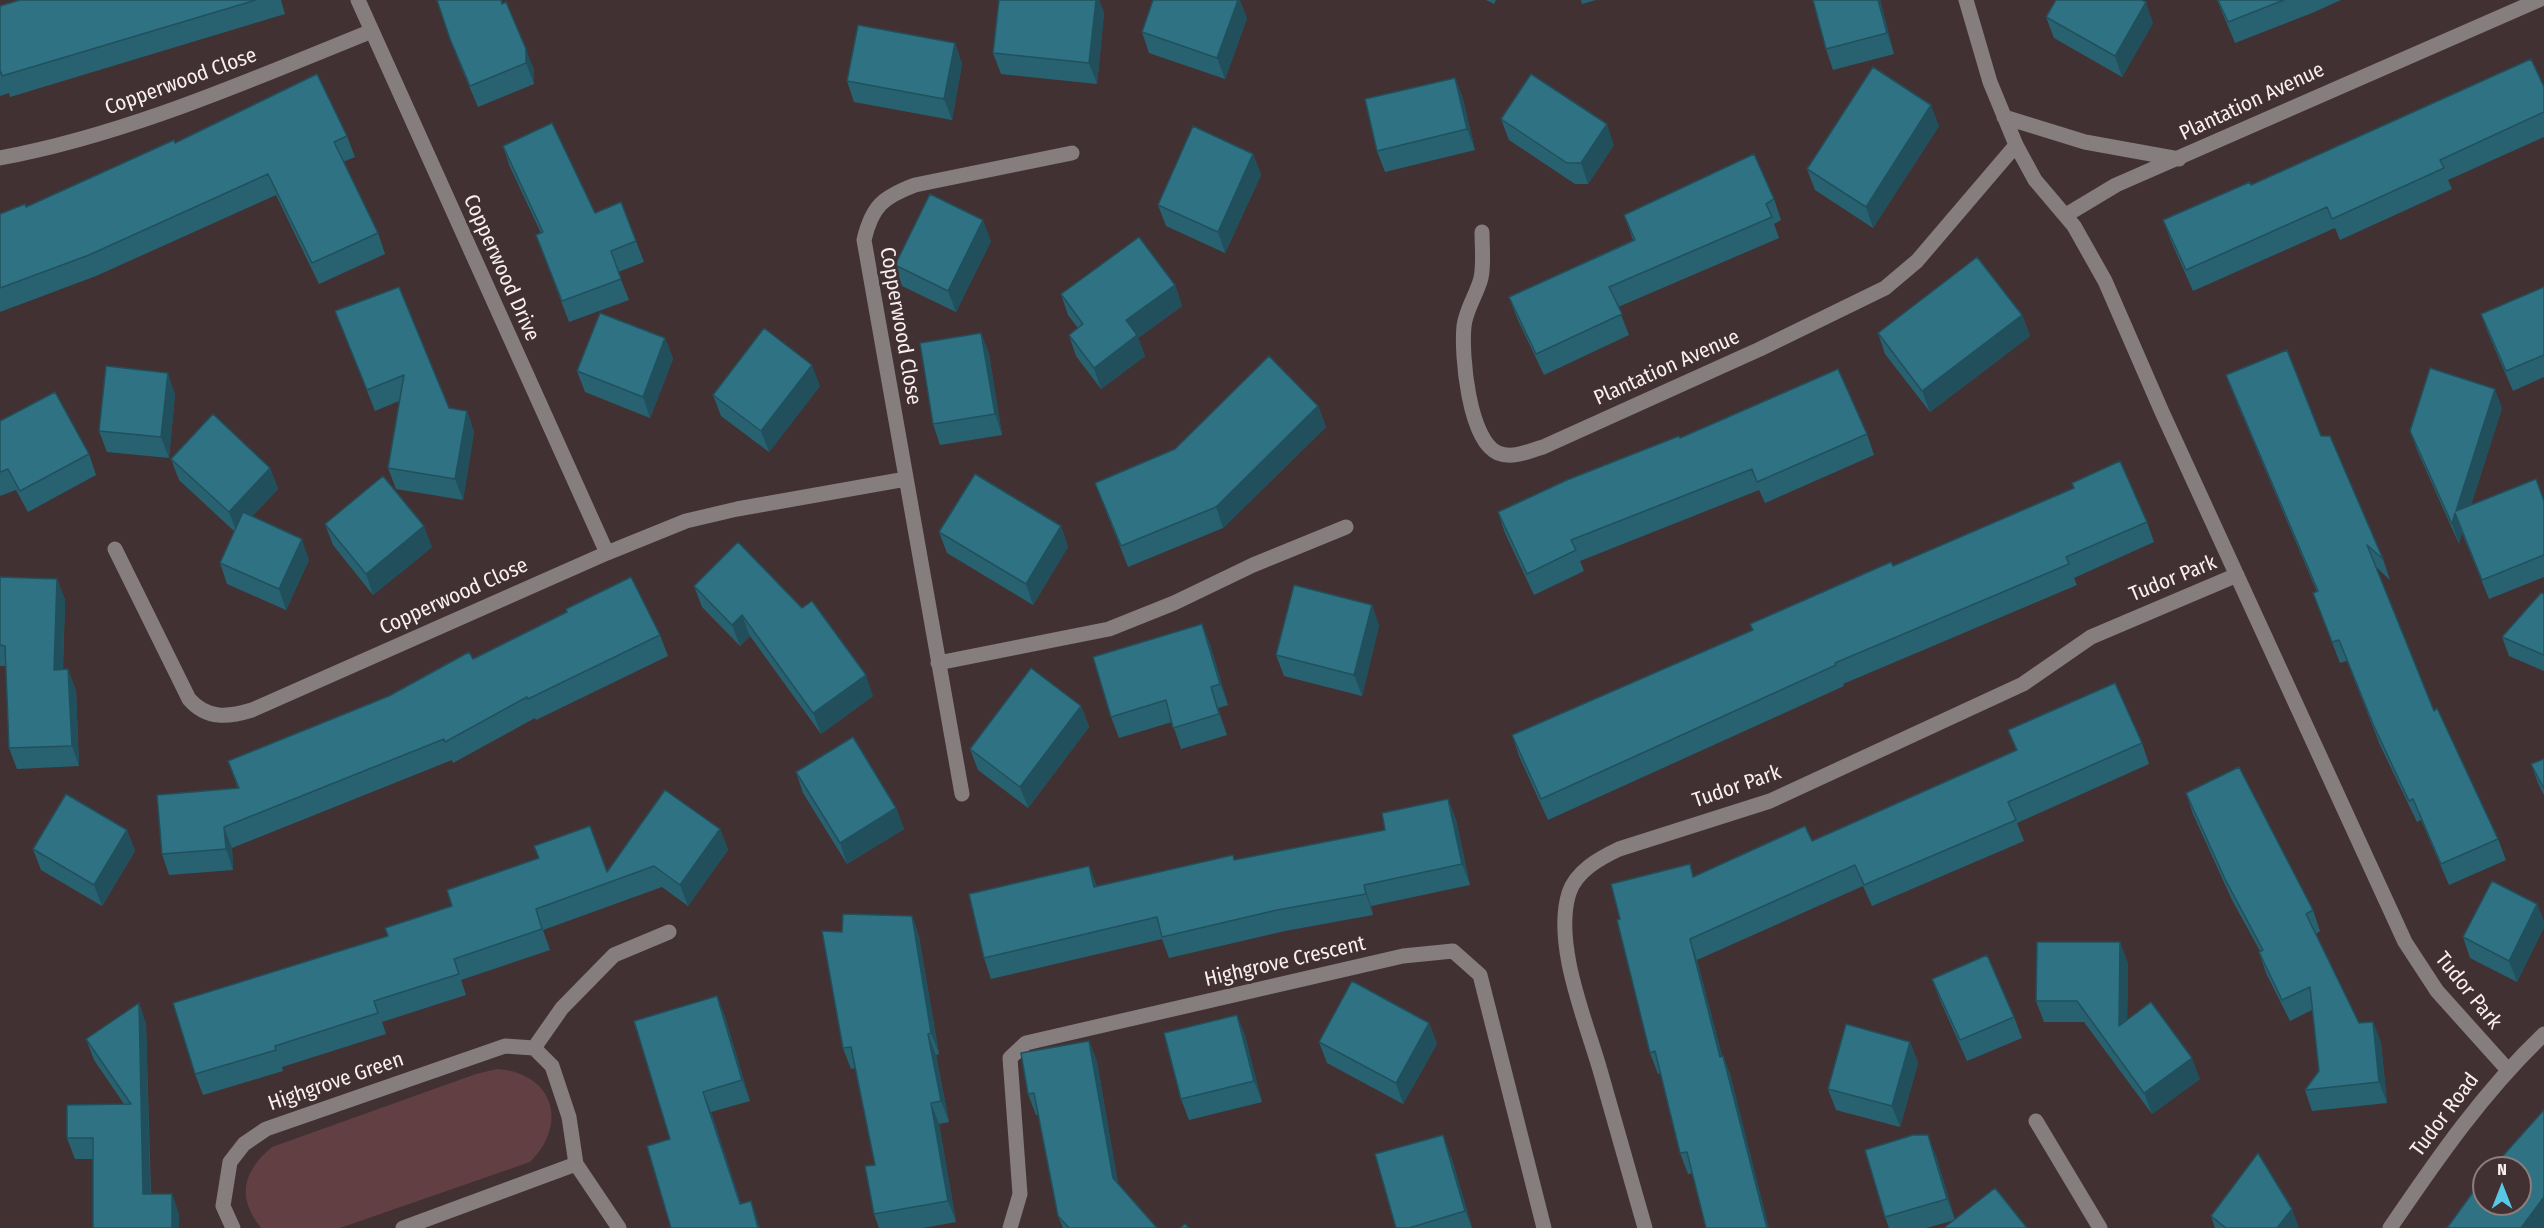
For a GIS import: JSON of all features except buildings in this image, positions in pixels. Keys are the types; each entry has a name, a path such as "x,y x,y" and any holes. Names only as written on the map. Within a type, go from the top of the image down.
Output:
{"street":[{"name":"Copperwood Drive","path":"358,0 607,552"},
{"path":"1966,0 1990,82 2016,145 2035,180 2066,215"},
{"name":"Plantation Avenue","path":"2066,215 2100,192 2179,159 2341,84 2539,0"},
{"name":"Copperwood Close","path":"0,158 40,150 122,127 184,106 372,32"},
{"path":"2004,117 2085,142 2179,159"},
{"name":"Plantation Avenue","path":"1482,232 1481,277 1465,322 1463,343 1472,406 1478,430 1485,444 1498,453 1519,454 1543,447 1760,349 1885,288 1917,261 2016,145"},
{"name":"Copperwood Close","path":"962,794 864,240 869,220 881,202 895,192 915,185 1072,153"},
{"name":"Tudor Park","path":"2066,215 2105,280 2405,942 2437,991 2507,1069"},
{"name":"Copperwood Close","path":"115,549 186,694 202,711 220,716 237,715 607,552 686,521 737,509 906,479"},
{"path":"938,663 1109,629 1174,603 1253,565 1346,527"},
{"name":"Tudor Park","path":"1646,1228 1570,964 1565,913 1569,891 1583,872 1599,859 1619,849 1770,801 2023,684 2091,637 2237,575"},
{"path":"619,1228 576,1164 570,1117 552,1066 534,1048 562,1008 614,956 669,932"},
{"name":"Highgrove Crescent","path":"1010,1228 1020,1194 1011,1058 1026,1043 1403,956 1453,951 1480,975 1544,1228"},
{"name":"Tudor Road","path":"2390,1228 2463,1122 2507,1069 2544,1034"},
{"name":"Highgrove Green","path":"233,1228 223,1206 230,1162 244,1144 266,1129 505,1046 534,1048"},
{"path":"2036,1121 2100,1228"},
{"path":"403,1228 576,1164"}],"shaded area":[{"path":"497,1069 516,1073 531,1080 542,1090 549,1102 551,1116 549,1132 542,1147 530,1162 340,1228 261,1228 253,1217 248,1206 246,1185 255,1165 272,1147 476,1074"}]}
